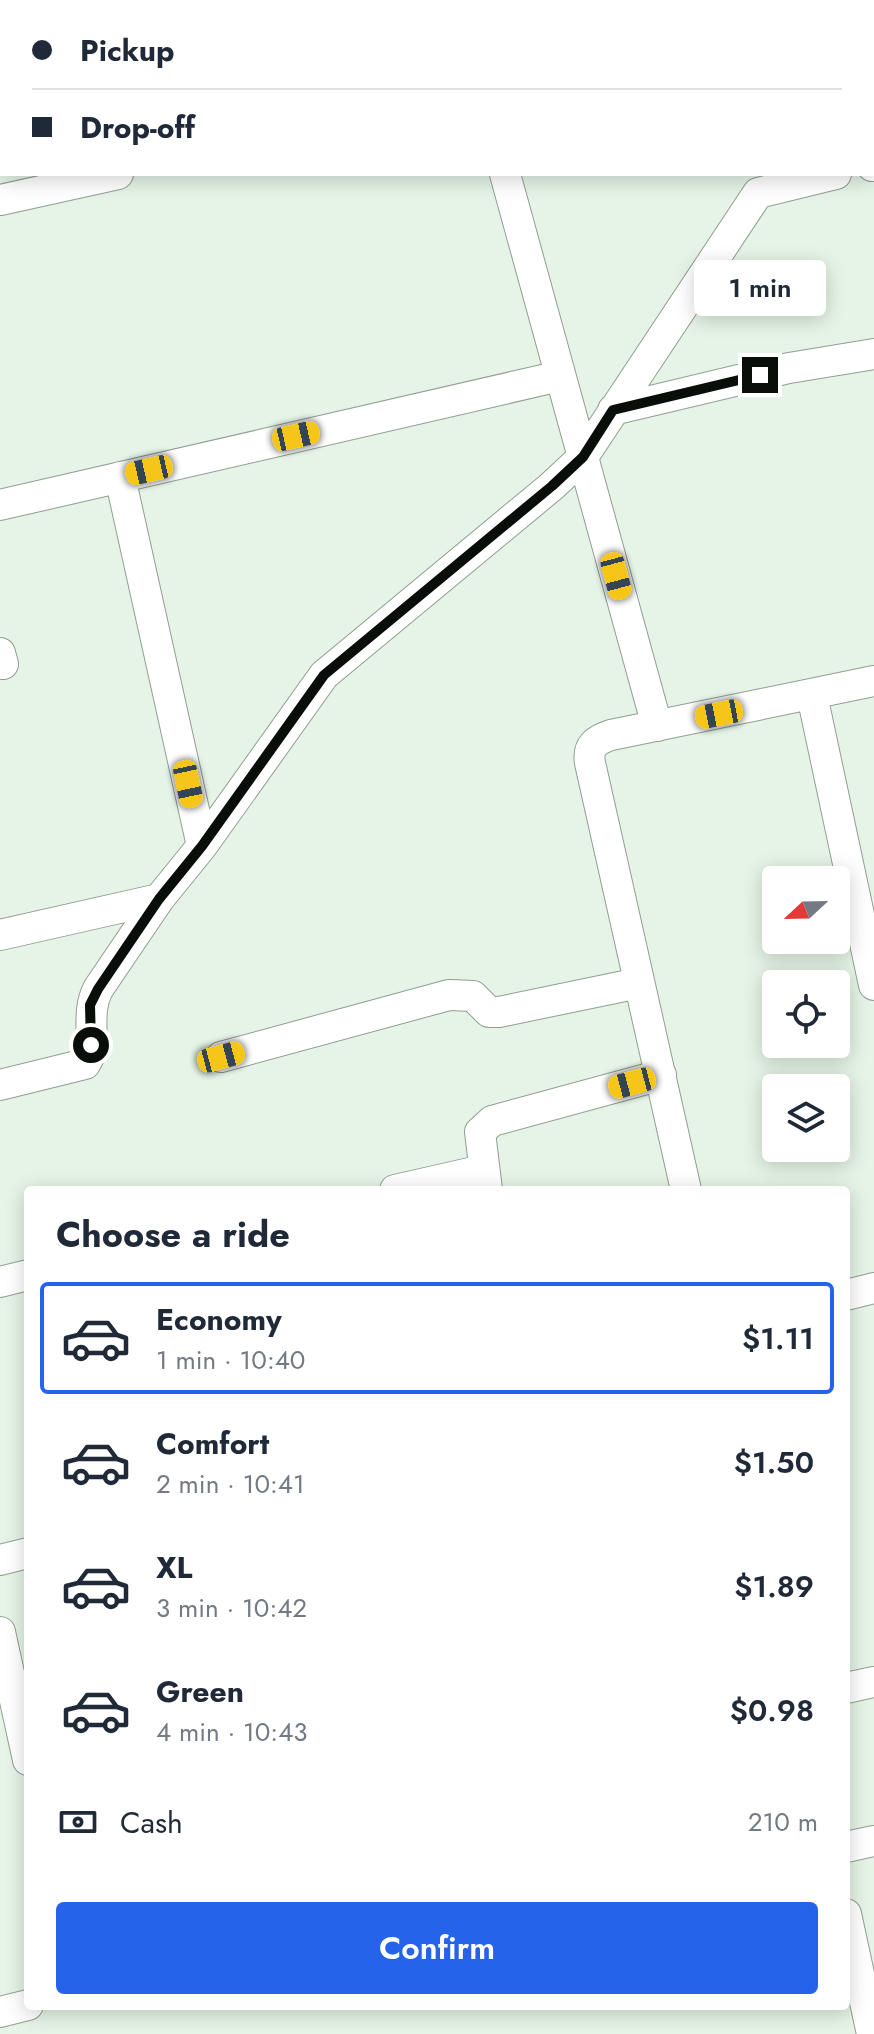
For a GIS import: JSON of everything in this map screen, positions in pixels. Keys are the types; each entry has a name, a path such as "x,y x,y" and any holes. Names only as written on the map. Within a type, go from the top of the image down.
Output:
{"street":[{"path":"0,200 109,176"},
{"path":"506,176 657,726"},
{"path":"0,1085 85,1064 91,1055 90,1005 159,899 202,846 324,675 583,457 758,193 828,176"},
{"path":"613,410 789,368 874,354"},
{"path":"1,500 120,477 560,376"},
{"path":"120,477 202,846"},
{"path":"685,1186 589,756 592,745 601,738 874,681"},
{"path":"812,695 874,985"},
{"path":"0,935 159,899"},
{"path":"221,1057 449,995 473,996 489,1012 499,1012 639,983"},
{"path":"431,1186 485,1180 480,1132 492,1121 661,1075"},
{"path":"0,1282 24,1276"},
{"path":"850,1294 874,1288"},
{"path":"0,1560 24,1554"},
{"path":"1,1641 23,1716"},
{"path":"850,1687 874,1682"},
{"path":"850,1846 874,1841"},
{"path":"850,1928 869,1997 872,2034"},
{"path":"0,2012 24,2006"}],"route":[{"path":"91,1045 90,1005 98,989 159,899 202,846 324,675 552,486 583,457 613,410 760,375"}]}
